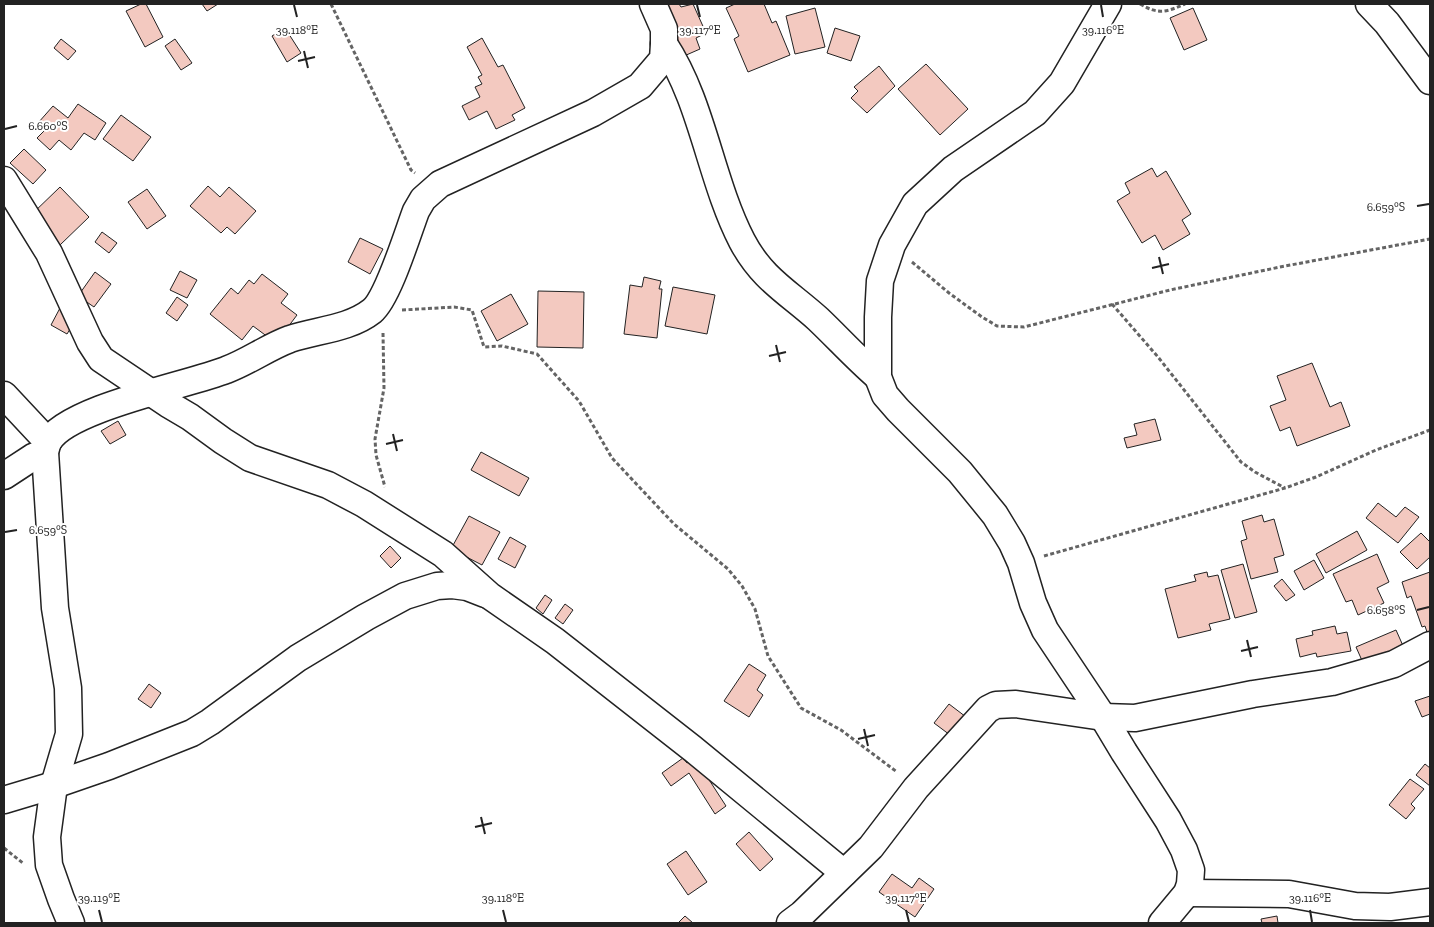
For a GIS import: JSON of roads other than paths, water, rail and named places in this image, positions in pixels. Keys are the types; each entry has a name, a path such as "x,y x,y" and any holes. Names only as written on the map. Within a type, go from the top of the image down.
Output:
{"street":[{"path":"4,476 47,447 57,432 85,416 150,392 194,381 227,370 290,340 352,322 372,311 387,287 416,211 423,199 440,184 593,113 640,86 662,59 664,29 653,4"},
{"path":"1108,4 1062,83 1035,113 953,169 915,204 892,245 880,281 878,377 885,395 960,472 995,515 1012,543 1021,563 1033,602 1045,630 1103,717 1168,820 1184,850 1191,870 1190,884 1187,893 1162,923"},
{"path":"1369,4 1397,36 1430,81"},
{"path":"664,44 682,76 733,221 756,265 766,277 818,320 878,377"},
{"path":"4,180 49,253 90,342 101,359 250,458 328,485 372,508 443,554 490,596 555,641 694,749 844,873"},
{"path":"4,395 47,447 56,608 68,688 69,734 54,785 47,836 49,865 60,899 71,923"},
{"path":"4,800 54,785 192,733 298,658 405,596 437,586 452,585 467,587 490,596"},
{"path":"790,923 802,914 871,847 916,788 988,709 996,705 1016,704 1103,717 1135,718 1253,694 1332,682 1394,664 1430,645"},
{"path":"1187,893 1289,894 1355,906 1390,907 1430,902"}]}
